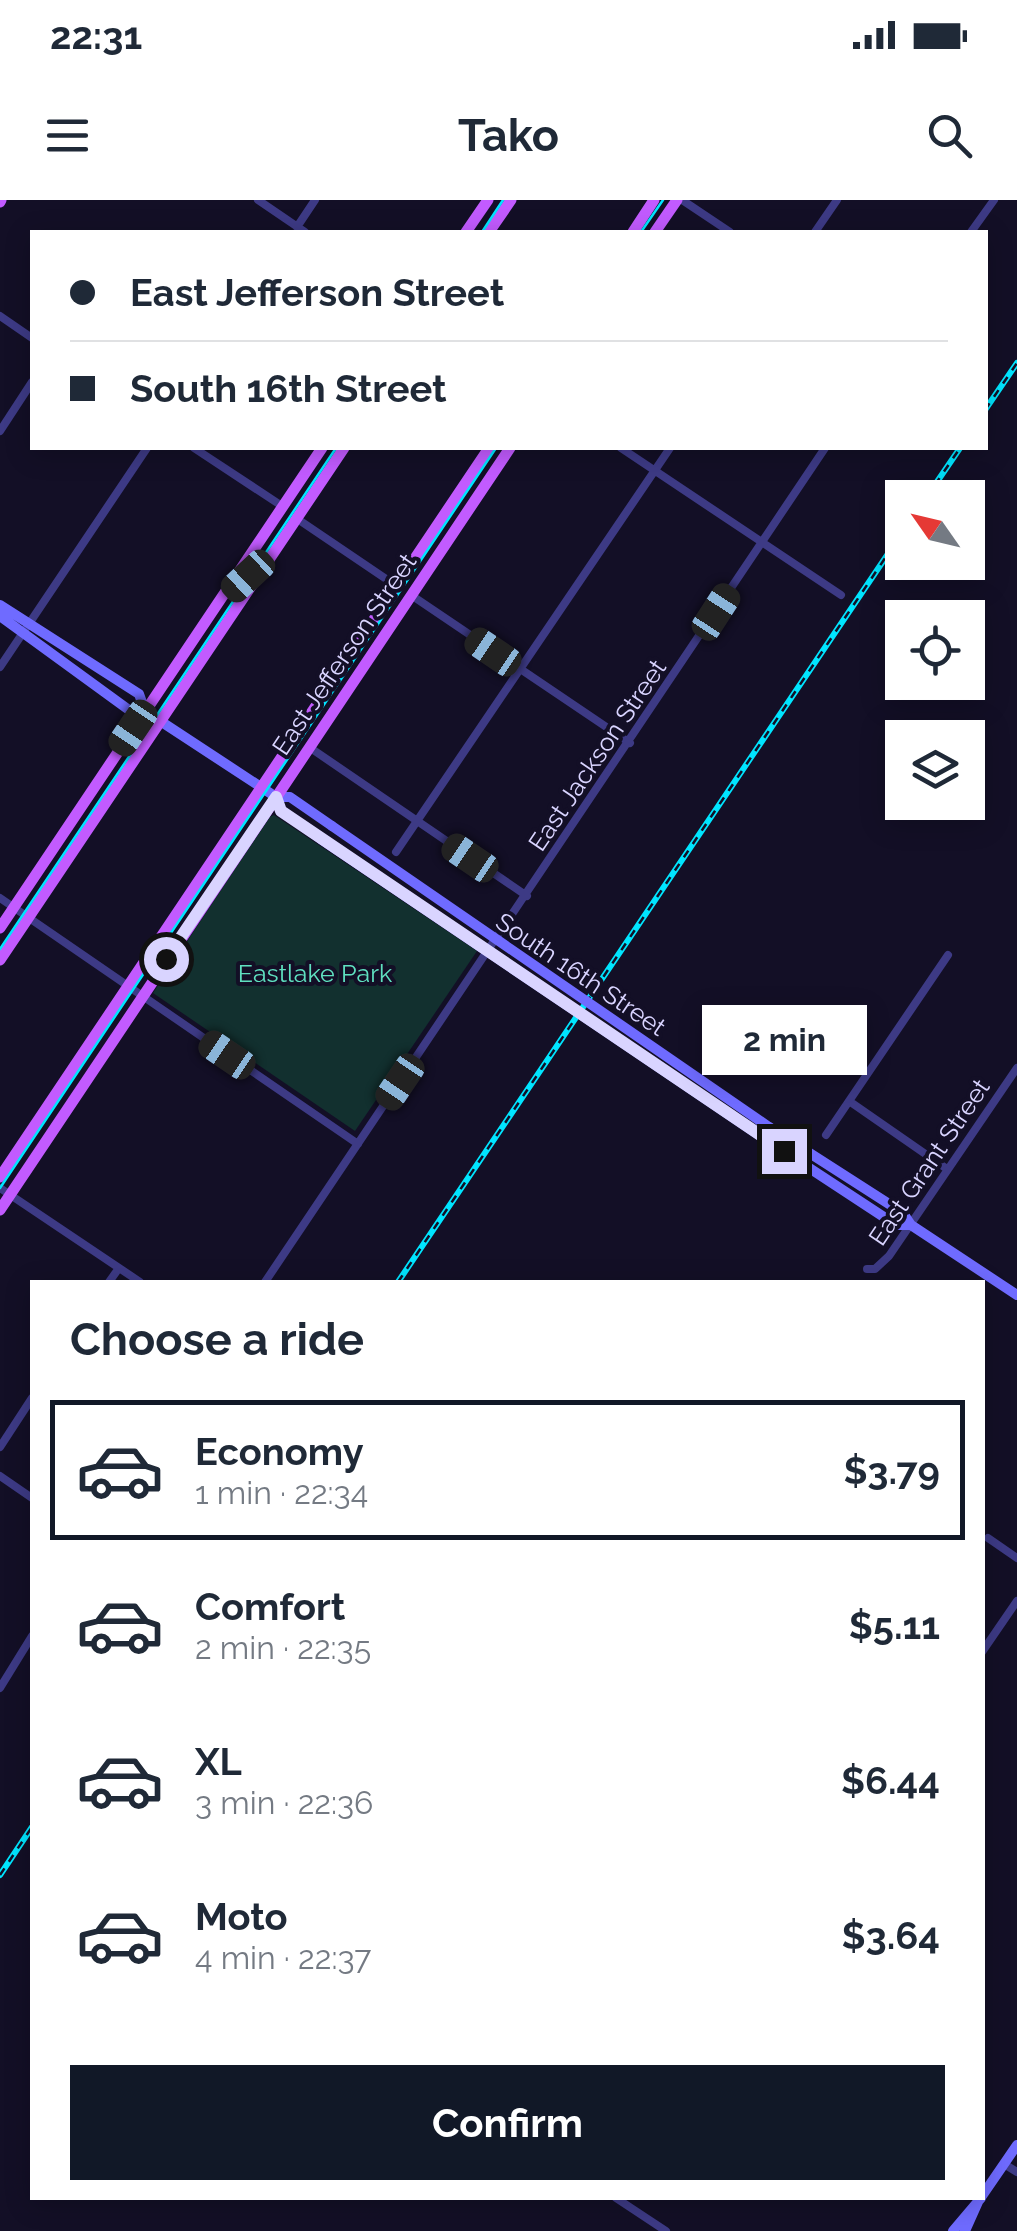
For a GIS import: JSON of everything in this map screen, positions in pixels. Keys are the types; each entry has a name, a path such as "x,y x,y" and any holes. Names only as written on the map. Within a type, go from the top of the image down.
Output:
{"main road":[{"path":"490,230 510,200"},
{"path":"633,230 654,200"},
{"path":"656,229 680,200"},
{"path":"467,230 487,203"},
{"path":"0,928 321,450"},
{"path":"0,960 343,450"},
{"name":"East Jefferson Street","path":"0,1177 488,450"},
{"name":"East Jefferson Street","path":"0,1210 5,1191 142,996 509,450"},
{"name":"East Jefferson Street","path":"416,555 486,482"},
{"path":"214,608 275,549"},
{"path":"0,606 30,621 140,694 144,711"},
{"path":"0,616 129,710 144,711"},
{"name":"South 16th Street","path":"144,711 276,797 290,798 332,826 896,1225 910,1225 1017,1295"},
{"name":"South 16th Street","path":"276,797 281,811 321,839 766,1132"},
{"name":"East Jefferson Street","path":"139,968 206,901"},
{"path":"0,952 16,936"},
{"path":"985,2192 1017,2145"},
{"path":"952,2231 966,2210 978,2200"},
{"path":"965,2231 980,2200"}],"street":[{"path":"258,200 301,230 315,200"},
{"path":"680,200 727,230"},
{"path":"816,230 837,200"},
{"path":"972,230 994,200"},
{"path":"0,316 30,337"},
{"path":"0,431 30,385"},
{"path":"0,666 146,450"},
{"path":"197,450 282,506"},
{"path":"625,450 840,595"},
{"path":"396,852 669,450"},
{"name":"East Jackson Street","path":"265,1280 824,450"},
{"path":"296,518 395,585"},
{"path":"411,595 630,743"},
{"path":"309,747 527,896"},
{"path":"0,898 358,1144"},
{"path":"826,1135 948,956"},
{"name":"East Grant Street","path":"868,1269 884,1262 1017,1068"},
{"path":"849,1101 948,1169"},
{"path":"5,1191 137,1280"},
{"path":"110,1280 118,1268"},
{"path":"0,1447 30,1401"},
{"path":"0,1476 30,1497"},
{"path":"988,1538 1017,1558"},
{"path":"985,1648 1017,1600"},
{"path":"0,1688 30,1639"},
{"path":"1004,2164 1017,2172"},
{"path":"619,2200 666,2231"}],"green space":[{"name":"Eastlake Park","path":"274,815 477,951 355,1131 153,993 269,817"}],"tram line":[{"path":"483,230 503,200"},
{"path":"642,230 663,200"},
{"path":"0,949 335,450"},
{"path":"0,1188 495,450"}],"railway":[{"path":"988,406 1017,363"},
{"path":"938,480 959,450"},
{"path":"399,1280 885,558"},
{"path":"0,1875 30,1830"}],"route":[{"path":"166,959 276,797 281,811 784,1151"}]}
